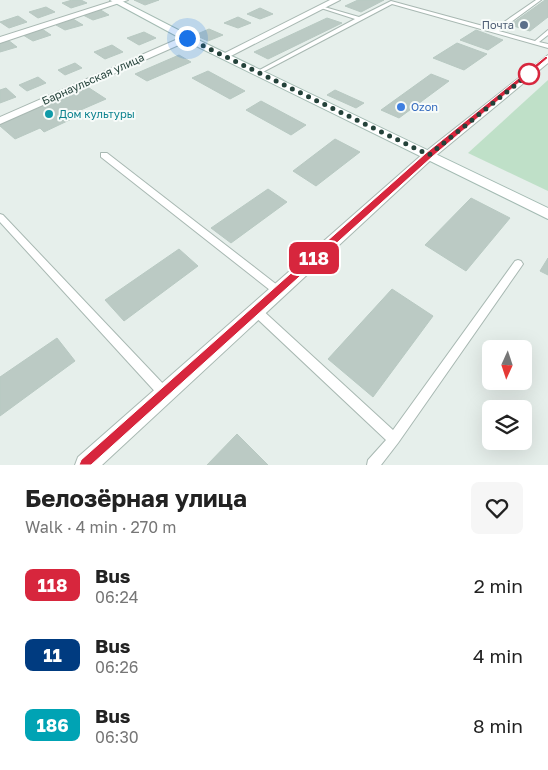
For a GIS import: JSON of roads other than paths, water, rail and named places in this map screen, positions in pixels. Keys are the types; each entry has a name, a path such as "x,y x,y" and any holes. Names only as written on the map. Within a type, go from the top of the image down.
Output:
{"street":[{"path":"224,56 336,0"},
{"path":"0,40 119,1 187,38 548,214"},
{"name":"Барнаульская улица","path":"0,121 187,38"},
{"path":"86,465 255,310 429,155 548,58"}],"lane":[{"path":"495,31 539,0"},
{"path":"258,73 394,1 548,46"},
{"path":"323,6 359,19"},
{"path":"536,42 548,32"},
{"path":"104,155 278,291"},
{"path":"0,217 164,393"},
{"path":"373,465 394,439 518,264"},
{"path":"255,310 394,439"}],"place":[{"name":"Почта","path":"524,25"},
{"name":"Ozon","path":"401,107"},
{"name":"Дом культуры","path":"49,114"}]}
